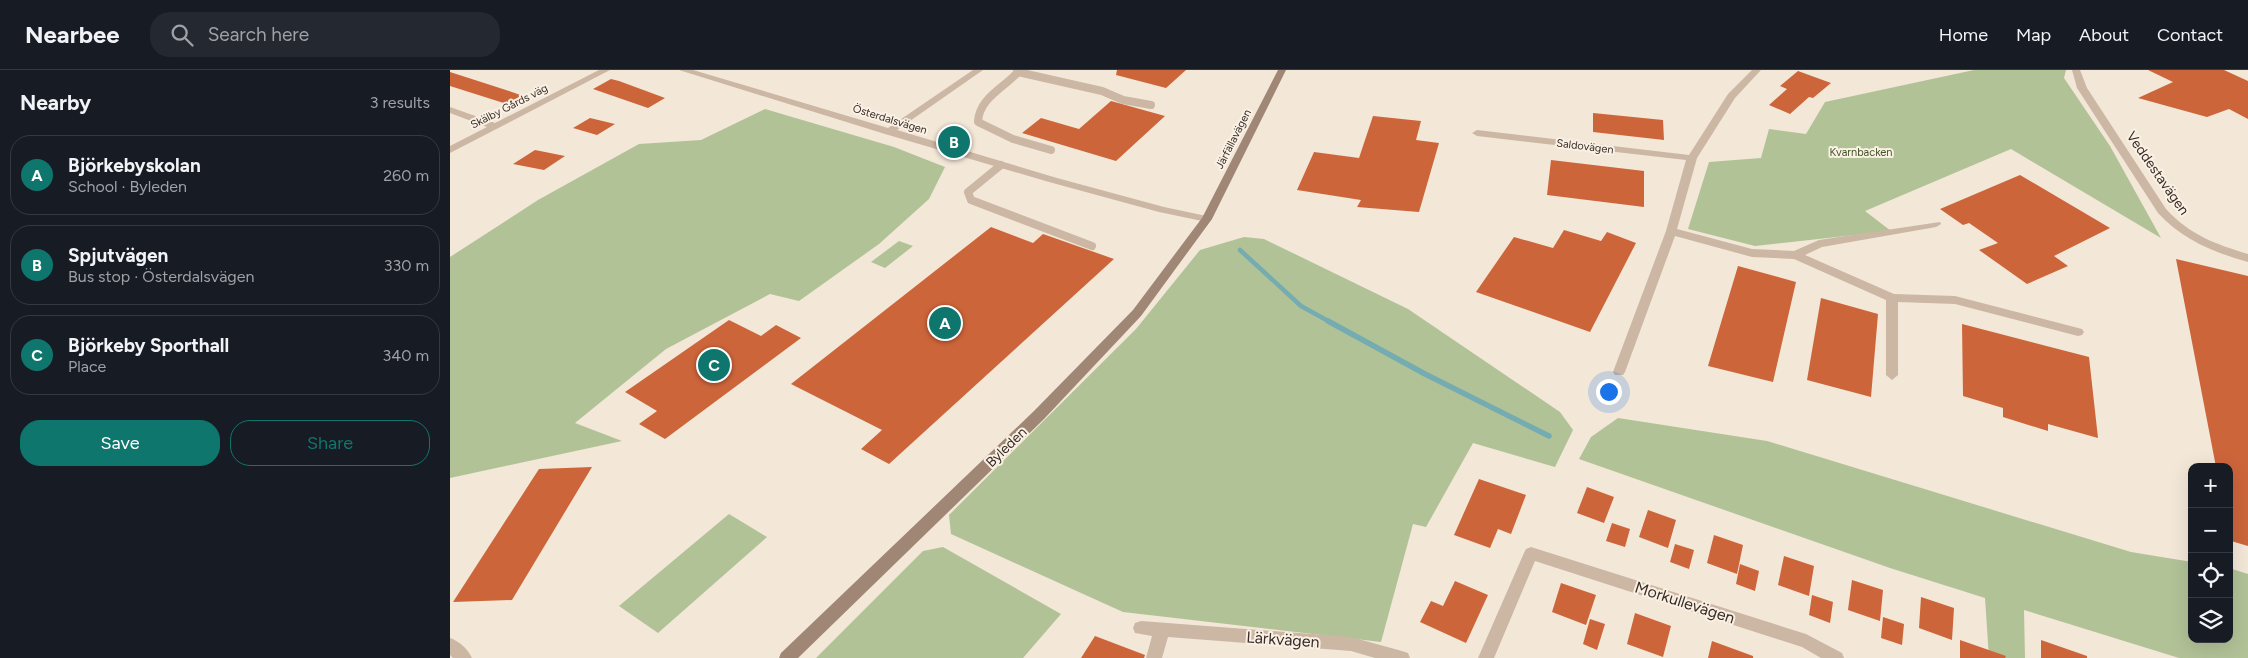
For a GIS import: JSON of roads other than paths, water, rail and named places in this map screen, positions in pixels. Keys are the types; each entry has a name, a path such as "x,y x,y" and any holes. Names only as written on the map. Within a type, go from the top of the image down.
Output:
{"street":[{"name":"Skälby Gårds väg","path":"450,150 493,126 606,70"},
{"name":"Österdalsvägen","path":"683,70 1002,165 1162,210 1206,220"},
{"path":"888,132 979,70"},
{"name":"Järfällavägen","path":"1206,220 1282,70"},
{"path":"1619,372 1671,231 1692,158 1731,96 1757,70"},
{"name":"Veddestavägen","path":"2076,70 2082,88 2166,215 2192,238 2209,246 2248,258"},
{"path":"450,110 493,126"},
{"name":"Saldovägen","path":"1477,133 1692,158"},
{"name":"Byleden","path":"787,658 1039,415 1124,327 1190,245 1206,220"},
{"path":"1796,255 1819,244 1936,224"},
{"path":"1671,231 1752,253 1796,255 1892,298 1955,300 2078,332"},
{"path":"1892,298 1892,375"},
{"name":"Morkullevägen","path":"1486,658 1531,553 1806,640 1836,658"},
{"name":"Lärkvägen","path":"1141,628 1351,644 1402,658"},
{"path":"1154,658 1162,629"},
{"path":"450,645 464,658"}],"lane":[{"path":"1051,150 1018,141 989,129 978,122 977,112 982,104 1010,83 1018,71 1102,91 1123,100 1151,105"},
{"path":"1002,165 968,192 972,200 1092,246"}],"waterway":[{"path":"1240,250 1301,306 1330,322"},
{"path":"1328,321 1425,374 1549,436"}],"place":[{"name":"Spjutvägen","path":"954,142"},
{"name":"Björkebyskolan","path":"945,323"},
{"name":"Björkeby Sporthall","path":"714,365"}],"park label":[{"name":"Kvarnbacken","path":"1861,152"}]}
